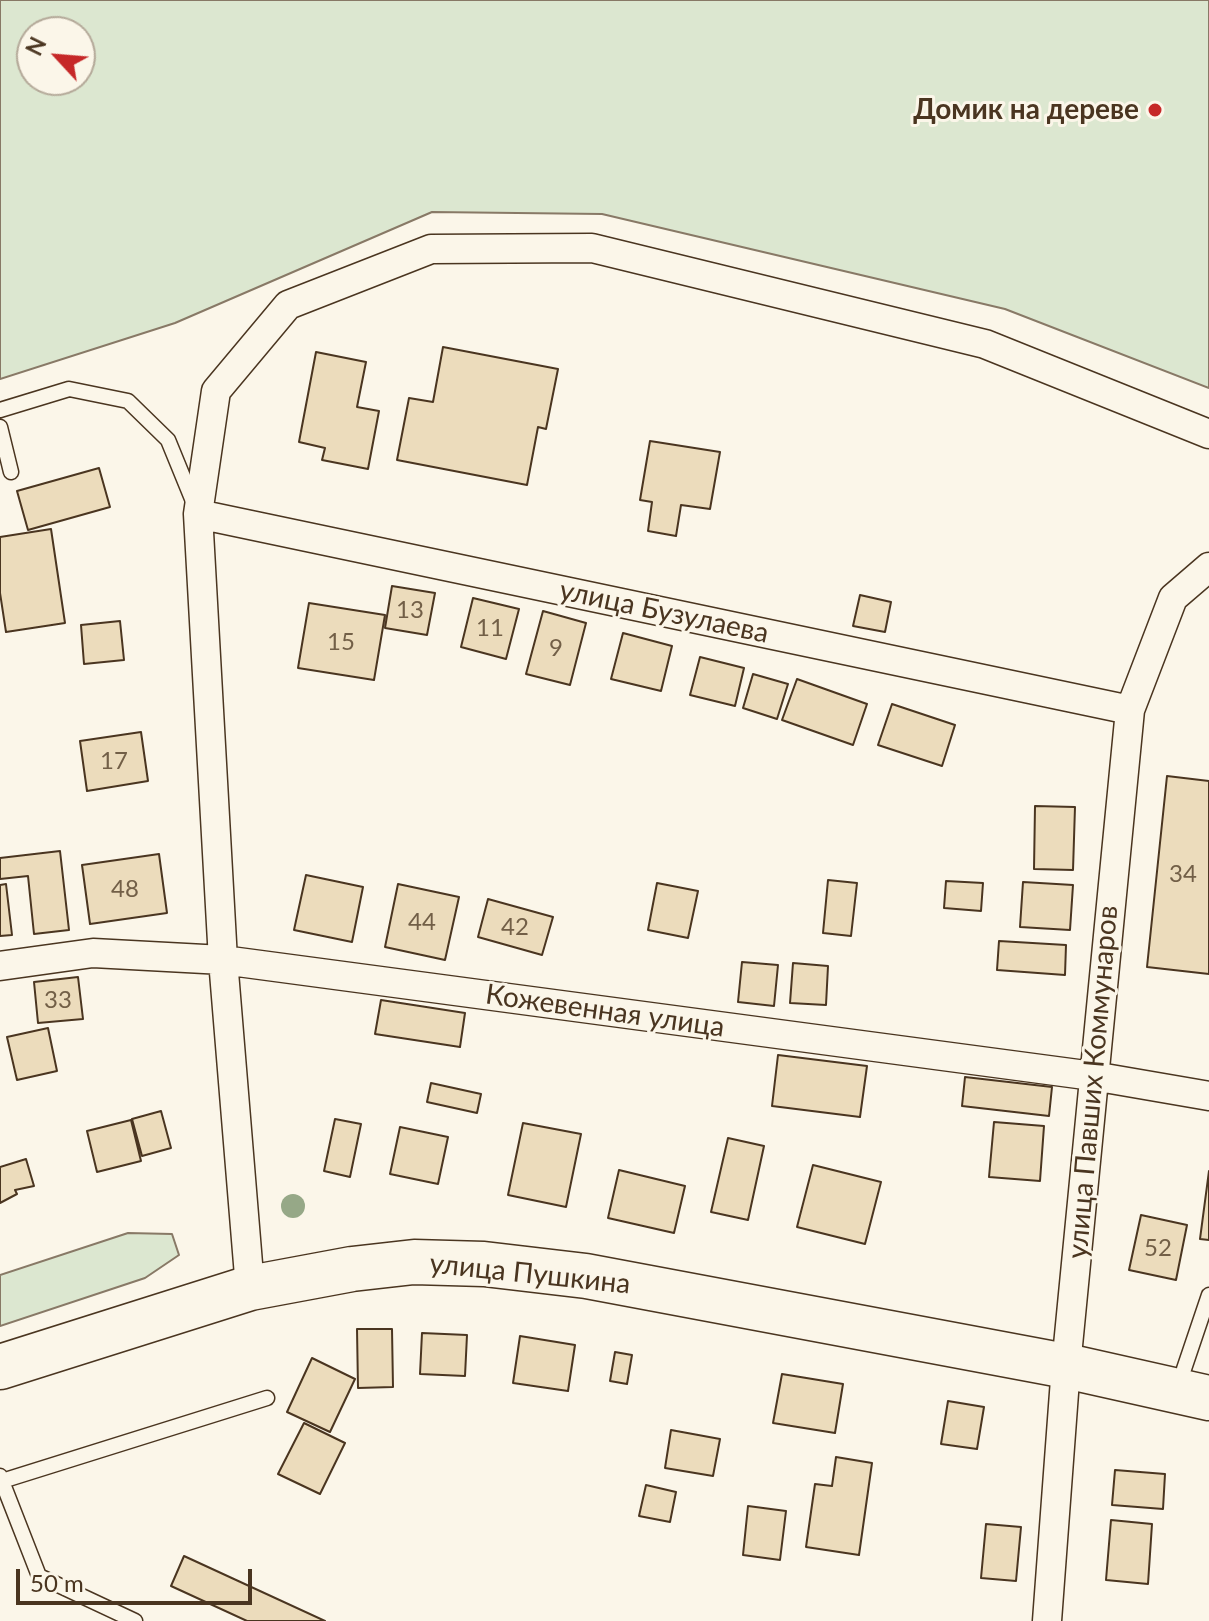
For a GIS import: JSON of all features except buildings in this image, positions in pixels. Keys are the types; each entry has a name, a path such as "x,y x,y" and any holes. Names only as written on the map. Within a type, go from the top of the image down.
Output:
{"main road":[{"name":"улица Пушкина","path":"0,1367 250,1288 352,1269 399,1264 484,1264 586,1276 1066,1366 1203,1380"}],"street":[{"path":"250,1288 223,960 198,514 216,391 288,305 431,249 592,248 985,344 1209,434"},
{"name":"улица Бузулаева","path":"198,514 1130,710"},
{"name":"улица Павших Коммунаров","path":"1047,1621 1066,1366 1130,710 1173,598 1209,567"},
{"name":"Кожевенная улица","path":"0,966 93,953 223,960 1093,1076 1209,1096"}],"lane":[{"path":"0,410 69,389 128,401 168,440 198,514"},
{"path":"0,427 11,472"},
{"path":"1203,1380 1209,1295"},
{"path":"135,1621 39,1576 1,1478 267,1398"}],"green space":[{"path":"0,0 1209,0 1209,388 1005,309 602,214 432,212 175,323 0,379"},
{"path":"128,1233 172,1234 179,1255 145,1278 0,1326 0,1275"}],"place":[{"name":"Домик на дереве","path":"1155,110"}]}
